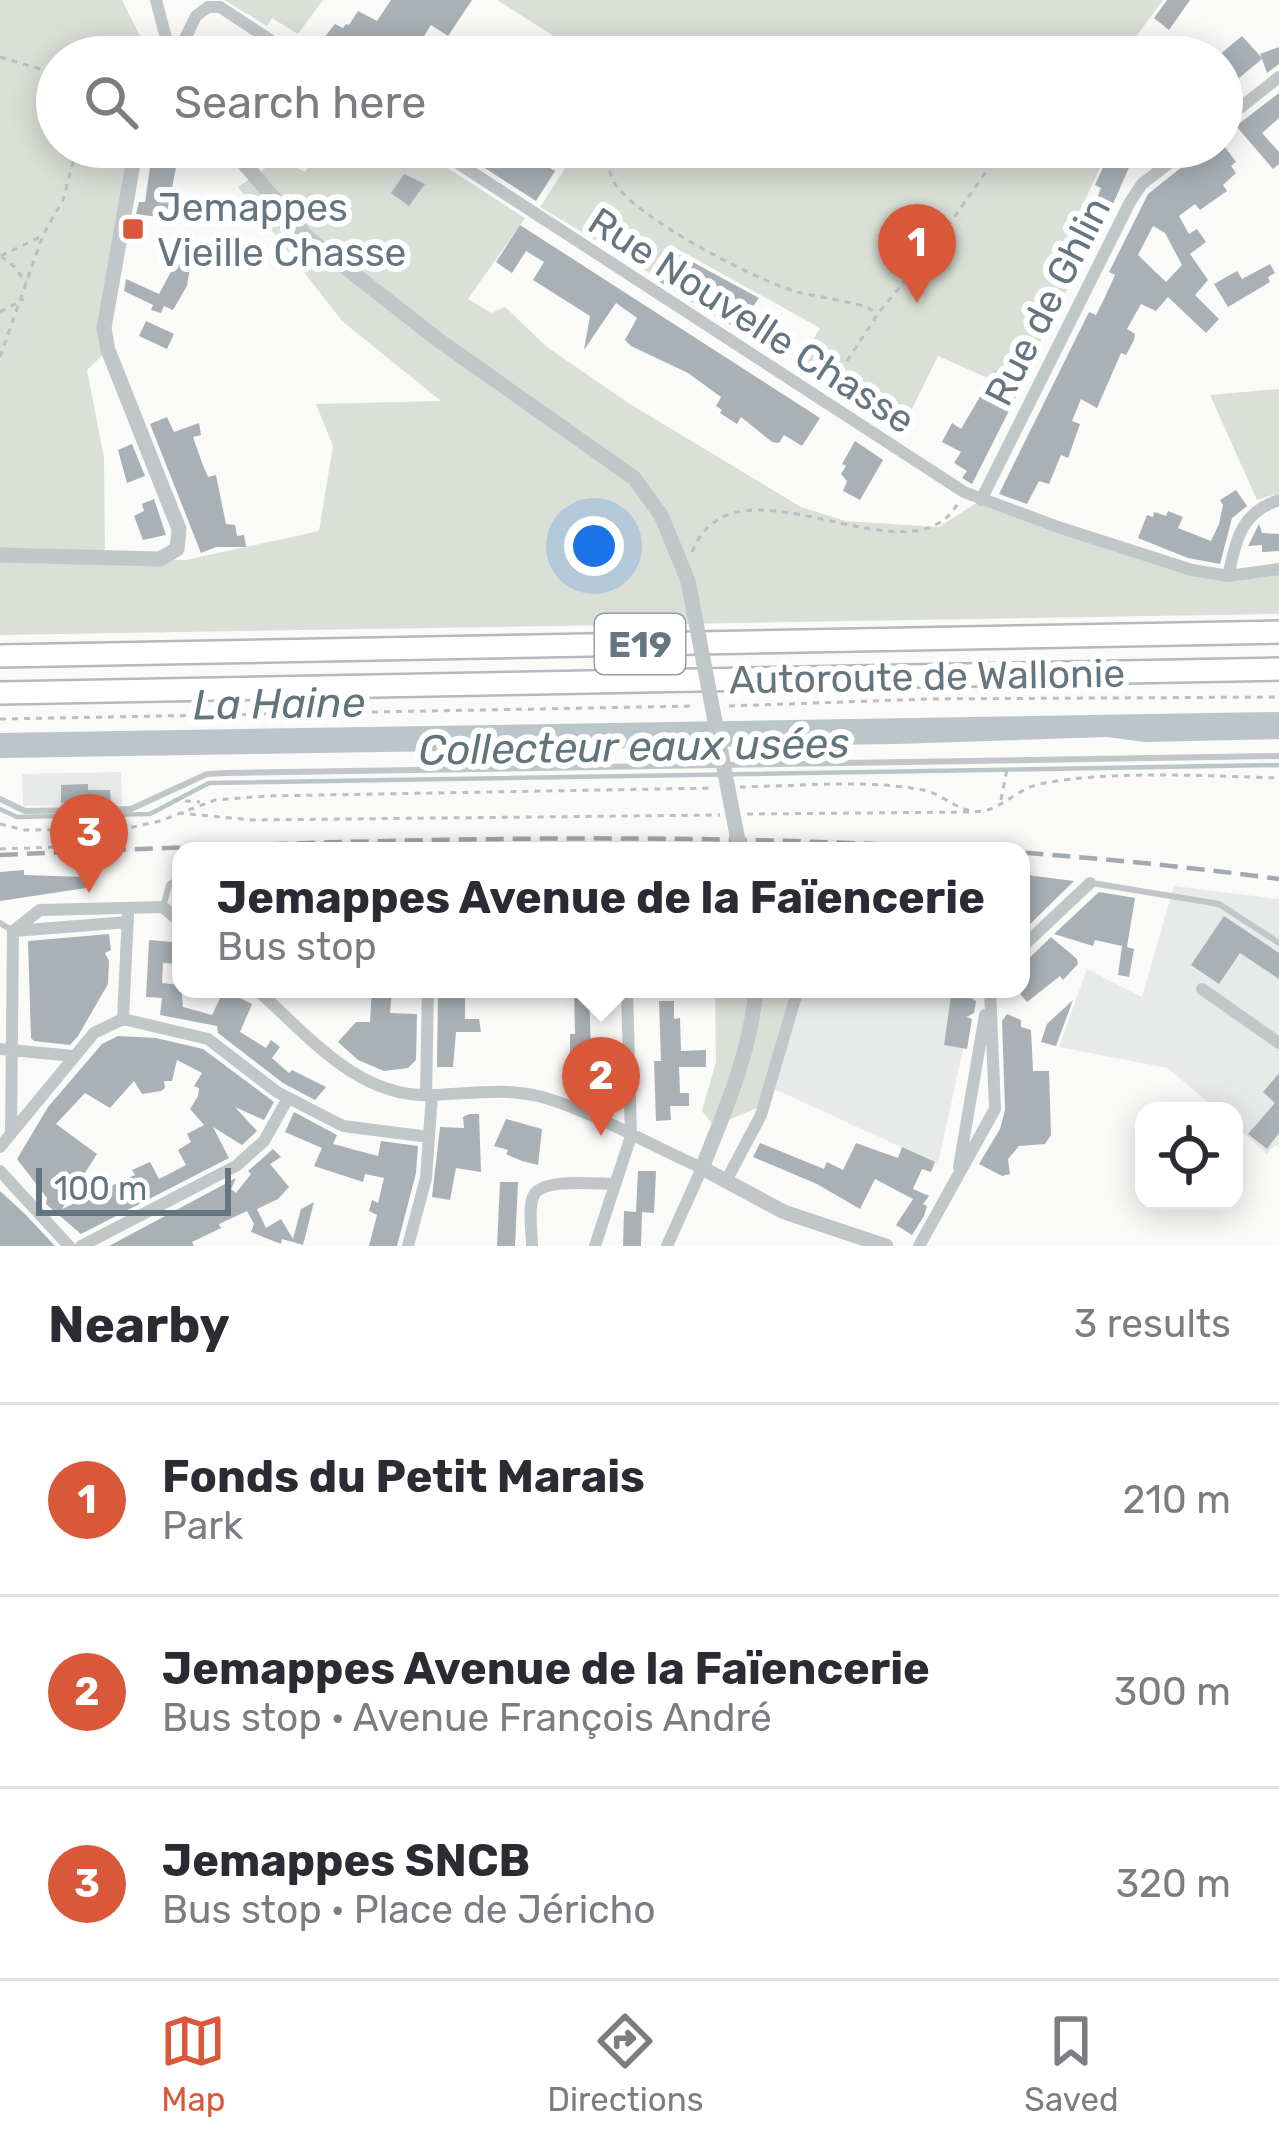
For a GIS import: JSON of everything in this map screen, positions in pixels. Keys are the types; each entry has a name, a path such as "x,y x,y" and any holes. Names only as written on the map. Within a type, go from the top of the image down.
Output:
{"highway":[{"name":"Autoroute de Wallonie","path":"0,656 1279,632"},
{"name":"Autoroute de Wallonie","path":"0,693 1279,669"}],"street":[{"path":"156,0 167,36"},
{"path":"185,36 210,3 263,36"},
{"path":"1243,105 1279,77"},
{"path":"0,555 160,559 177,549 179,530 108,350 104,328 132,168"},
{"path":"248,168 308,238 437,340 634,478 661,515 686,576 738,842"},
{"name":"Rue Nouvelle Chasse","path":"465,168 820,401 981,500 1192,570 1228,575 1279,568"},
{"name":"Rue de Ghlin","path":"981,500 1130,202 1142,184 1163,168"},
{"path":"1228,575 1241,524 1279,500"},
{"path":"1030,940 1090,883"},
{"path":"11,1136 6,927 40,910 128,915 163,908 172,916"},
{"path":"123,1018 128,915"},
{"path":"1202,989 1279,1043"},
{"path":"266,998 355,1076 395,1094 505,1091 539,1097 702,1168 800,1218 886,1246"},
{"path":"408,1246 426,1178 428,998"},
{"path":"595,1246 631,1136 627,998"},
{"path":"667,1246 743,1065 754,998"},
{"path":"726,1181 760,1114 794,998"},
{"path":"957,1174 989,998"},
{"path":"920,1246 995,1109 990,998"},
{"path":"0,1148 94,1033 123,1018 208,1039 288,1098 343,1126 429,1137"},
{"path":"7,1050 74,1056"},
{"path":"81,1246 236,1166 264,1141 288,1098"},
{"path":"0,1171 69,1246"},
{"path":"532,1246 533,1197 540,1188 615,1184"}],"lane":[{"path":"0,799 26,811 131,809 207,774 226,772 1279,756"},
{"path":"163,908 172,883"},
{"path":"1090,883 1219,904 1279,943"}],"path":[{"path":"0,57 36,68"},
{"path":"0,357 71,168"},
{"path":"608,168 626,198 679,238 786,289 827,302 865,304 874,320"},
{"path":"820,401 874,320 988,169"},
{"path":"27,286 16,268 0,256 44,236"},
{"path":"0,312 24,298"},
{"path":"686,576 704,529 738,513 770,509 837,524 903,531 929,525 952,512 964,491"},
{"path":"723,706 928,699 1279,697"},
{"path":"0,719 700,706"},
{"path":"1000,802 1007,782 1007,760"},
{"path":"176,813 253,820 977,812 1042,783 1099,778 1279,778"},
{"path":"154,798 207,802 268,796 861,786 927,790 977,812"},
{"path":"0,824 25,830 124,829 207,802"},
{"path":"0,849 84,846 83,830"}],"shaded area":[{"path":"0,0 122,0 140,36 36,36 36,168 133,168 108,350 87,370 104,458 105,558 186,560 319,531 333,446 316,404 441,401 342,321 238,187 266,168 305,172 308,168 448,168 525,218 468,299 491,313 505,307 547,347 630,404 801,507 845,521 939,527 981,500 1192,570 1279,569 1279,614 0,635"},
{"path":"224,0 323,0 298,34 272,18 267,26"},
{"path":"497,0 1163,0 1136,36 554,36"},
{"path":"565,168 1100,168 1086,198 1109,209 1015,390 938,356 902,429 796,369 820,328 674,247 655,276 540,207"},
{"path":"1279,389 1279,493 1257,500 1210,395"},
{"path":"121,772 122,804 23,806 22,774"},
{"path":"1174,886 1279,899 1279,1148 1275,1145 1267,1154 1243,1133 1243,1102 1208,1102 1168,1068 1059,1047 1087,969 1142,997"},
{"path":"715,998 795,998 764,1105 714,1126 702,1111 716,1062"},
{"path":"795,998 974,998 938,1164 770,1087"}],"water":[{"path":"1279,712 1279,739 1145,742 1107,737 0,758 0,733"}],"building":[{"path":"391,0 472,0 448,36 431,25 424,36 325,36 335,24 349,25 358,11 377,21"},
{"path":"1167,0 1190,0 1169,30 1154,18"},
{"path":"1243,37 1262,58 1260,54 1279,47 1279,64 1267,73 1262,59 1243,75"},
{"path":"1279,93 1279,118 1262,133 1279,152 1279,164 1273,169 1243,134 1243,121"},
{"path":"150,168 176,168 166,218 136,214 139,202 145,202"},
{"path":"485,168 555,171 536,201"},
{"path":"1103,168 1129,168 1113,204 1097,198 1101,188 1095,185"},
{"path":"1181,168 1232,168 1236,173 1223,185 1227,191 1200,210 1195,204 1179,216 1189,234 1197,229 1206,242 1190,254 1208,280 1195,295 1219,319 1206,333 1168,297 1156,311 1141,304 1127,329 1135,334 1134,340 1126,355 1121,353 1097,408 1081,399 1072,421 1080,424 1068,458 1061,455 1049,484 1039,481 1027,504 999,494 1089,312 1096,315 1105,297 1115,275 1109,272 1148,194","holes":["1153,226 1165,233 1182,265 1166,282 1138,255"]},
{"path":"404,174 425,184 409,206 391,193"},
{"path":"520,225 820,418 802,446 784,435 779,443 772,442 741,417 737,424 720,413 716,406 721,397 688,373 631,346 625,340 637,318 616,303 584,350 590,316 533,280 544,262 526,251 512,273 496,262"},
{"path":"182,251 192,255 187,286 173,310 164,306 161,313 151,310 153,305 124,291 126,279 159,294"},
{"path":"676,253 759,298 750,311 758,317 747,335 658,281"},
{"path":"1270,264 1275,273 1268,277 1270,282 1228,307 1214,284 1237,271 1242,279"},
{"path":"146,321 174,334 167,349 139,336"},
{"path":"995,371 1007,375 1003,383 1019,391 972,484 962,478 967,471 954,463 961,452 942,442 952,423 961,429"},
{"path":"167,417 174,432 199,423 201,435 193,437 202,463 208,477 216,475 226,524 235,525 237,536 244,535 246,547 216,547 201,553 150,424"},
{"path":"855,441 883,460 860,500 843,491 847,481 841,474"},
{"path":"132,444 145,476 127,483 118,450"},
{"path":"1236,490 1247,506 1232,518 1220,564 1188,558 1138,538 1147,515 1166,516 1168,511 1183,517 1178,528 1211,541 1219,524 1220,500"},
{"path":"154,499 166,535 143,540 134,516 144,511 142,504"},
{"path":"1259,524 1262,533 1279,534 1279,551 1262,552 1262,545 1248,546"},
{"path":"88,784 88,790 110,790 111,802 61,803 61,785"},
{"path":"24,870 24,875 85,877 86,888 0,901 0,872"},
{"path":"1030,875 1074,881 1030,924"},
{"path":"1099,892 1135,898 1127,947 1134,949 1129,977 1118,975 1122,946 1095,940 1093,946 1054,934"},
{"path":"1224,916 1279,953 1279,979 1240,953 1219,984 1191,965"},
{"path":"109,934 111,950 105,953 108,984 78,1036 70,1045 34,1041 28,941"},
{"path":"1051,937 1078,964 1063,980 1060,976 1027,1002 1024,998 1030,998 1030,957"},
{"path":"149,940 172,942 172,964 163,963 162,983 172,984 172,998 182,998 183,1007 212,1015 220,998 240,998 252,1004 240,1032 266,1048 271,1040 280,1047 272,1058 289,1073 292,1070 326,1087 315,1100 283,1083 218,1033 217,1026 160,1015 162,998 146,997"},
{"path":"371,998 391,998 390,1013 417,1014 416,1060 408,1068 384,1071 358,1060 338,1042 356,1022 370,1022"},
{"path":"438,998 465,998 465,1019 479,1019 481,1032 456,1032 453,1067 437,1067"},
{"path":"574,998 589,998 591,1053 598,1053 599,1092 584,1093 584,1085 578,1085 577,1055 570,1055 570,1034 575,1034"},
{"path":"951,998 976,1001 974,1013 966,1017 972,1019 967,1049 944,1045"},
{"path":"1073,1000 1056,1046 1041,1042 1047,1024"},
{"path":"659,1001 674,1001 681,1051 706,1050 706,1067 679,1067 680,1093 689,1093 689,1106 670,1106 671,1120 656,1121 654,1061 661,1061"},
{"path":"1007,1014 1031,1030 1033,1071 1049,1071 1051,1135 1045,1144 1019,1146 1008,1159 1010,1174 1002,1176 979,1164 1000,1129 1005,1110 1002,1021"},
{"path":"118,1036 156,1038 203,1049 274,1102 264,1120 235,1107 257,1131 242,1145 213,1127 229,1158 81,1234 46,1204 47,1198 17,1159 48,1107 102,1044","holes":["177,1060 202,1073 190,1109 204,1125 187,1134 191,1142 178,1150 186,1165 159,1179 150,1162 132,1170 135,1175 62,1209 97,1154 56,1124 85,1093 110,1108 134,1081 142,1094 161,1091 164,1081 172,1081"]},
{"path":"1279,1073 1279,1133 1267,1149 1248,1134 1275,1103 1263,1092"},
{"path":"294,1112 337,1135 333,1144 378,1156 381,1141 418,1146 397,1246 369,1246 377,1215 369,1211 372,1200 378,1203 384,1178 365,1174 363,1182 314,1166 322,1148 285,1132"},
{"path":"479,1114 481,1172 456,1168 450,1200 432,1197 440,1127 464,1128 463,1117"},
{"path":"506,1119 542,1129 538,1165 494,1146"},
{"path":"760,1143 824,1169 827,1162 843,1170 856,1143 898,1158 902,1147 935,1162 931,1172 922,1169 913,1189 929,1196 923,1204 927,1206 924,1216 912,1235 896,1225 913,1199 875,1179 860,1209 817,1184 753,1157"},
{"path":"273,1149 281,1157 270,1164 289,1187 278,1199 257,1209 266,1228 281,1219 293,1239 301,1209 314,1202 303,1245 282,1239 281,1244 251,1232 254,1224 247,1211 219,1224 221,1228 192,1242 194,1246 109,1246 236,1178 231,1189 236,1193 251,1174 248,1171"},
{"path":"638,1171 656,1171 654,1213 642,1212 641,1246 623,1246 624,1211 636,1212"},
{"path":"500,1182 518,1182 515,1246 497,1246"},
{"path":"0,1191 25,1214 55,1246 0,1246"}],"waterway":[{"name":"Collecteur eaux usées","path":"0,809 17,817 150,814 209,783 1279,765"}],"railway":[{"path":"360,842 641,838 821,842"},
{"path":"0,855 172,849"},
{"path":"1030,854 1279,879"}],"place":[{"name":"Jemappes Vieille Chasse","path":"133,229"},
{"name":"Fonds du Petit Marais","path":"917,303"},
{"name":"Jemappes SNCB","path":"89,893"},
{"name":"Jemappes Avenue de la Faïencerie","path":"601,1136"}],"water label":[{"name":"La Haine","path":"279,703"}]}
